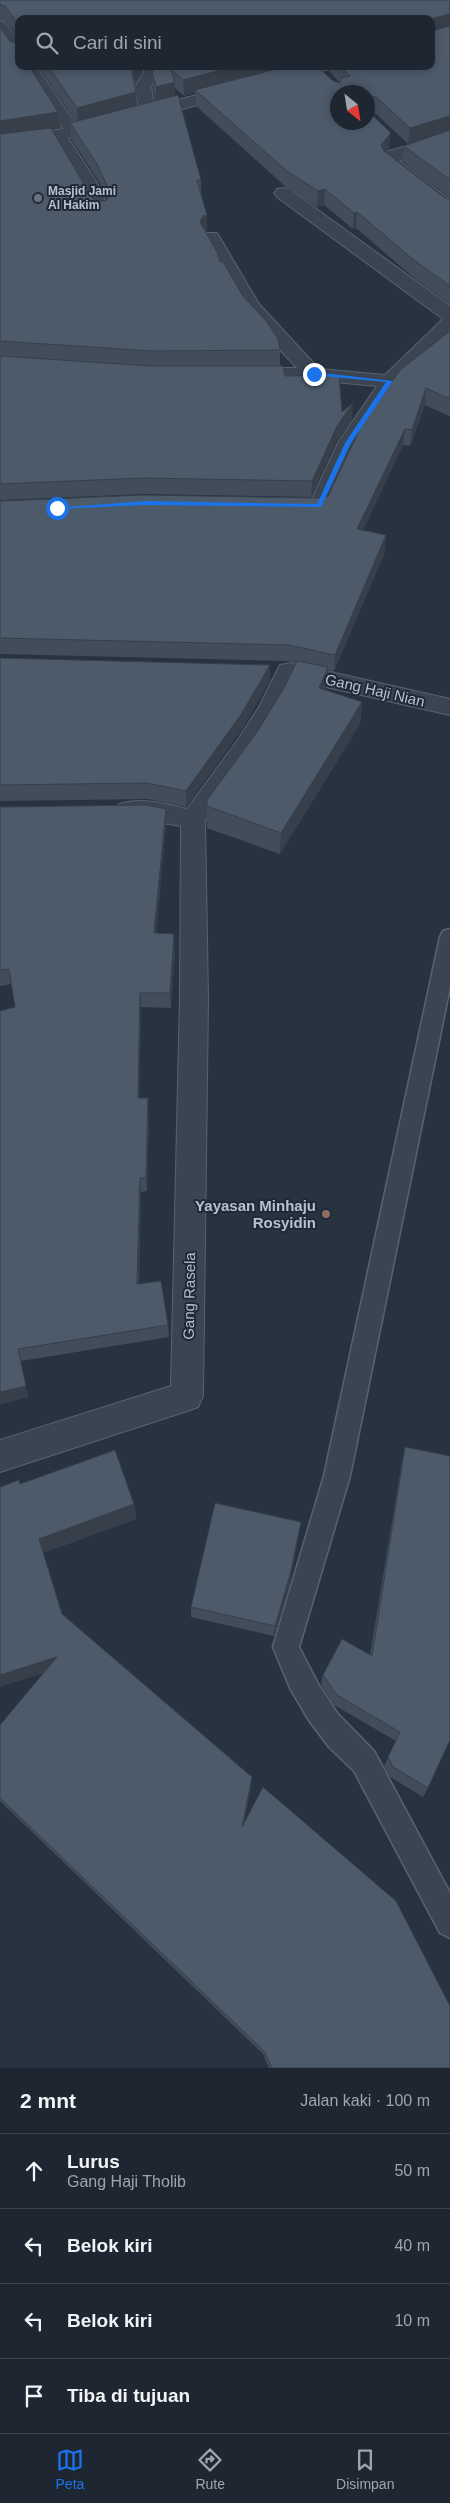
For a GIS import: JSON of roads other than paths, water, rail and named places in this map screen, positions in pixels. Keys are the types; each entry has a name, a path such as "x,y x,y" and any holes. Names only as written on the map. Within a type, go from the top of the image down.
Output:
{"street":[{"path":"0,26 15,47"},
{"path":"31,70 73,132 87,181 101,211"},
{"path":"148,112 141,88 142,83 152,70"},
{"path":"271,80 320,70"},
{"path":"129,119 148,112 245,87"},
{"path":"0,144 73,132"},
{"path":"450,138 399,146 390,162 450,209"},
{"path":"283,193 450,315"},
{"path":"211,237 251,307 314,374"},
{"path":"271,505 319,506 348,443 390,381 450,323"},
{"path":"232,374 314,374 390,381"},
{"name":"Gang Haji Nian","path":"193,819 251,739 270,709 278,671 450,707"},
{"path":"104,809 148,810 193,819"},
{"name":"Gang Rasela","path":"0,1456 187,1396 194,998 193,819"}],"lane":[{"path":"450,937 337,1476 286,1646 305,1687 347,1747 364,1761 450,1923"}],"place":[{"name":"Masjid Jami Al Hakim","path":"38,198"},
{"name":"Yayasan Minhaju Rosyidin","path":"326,1214"}]}
